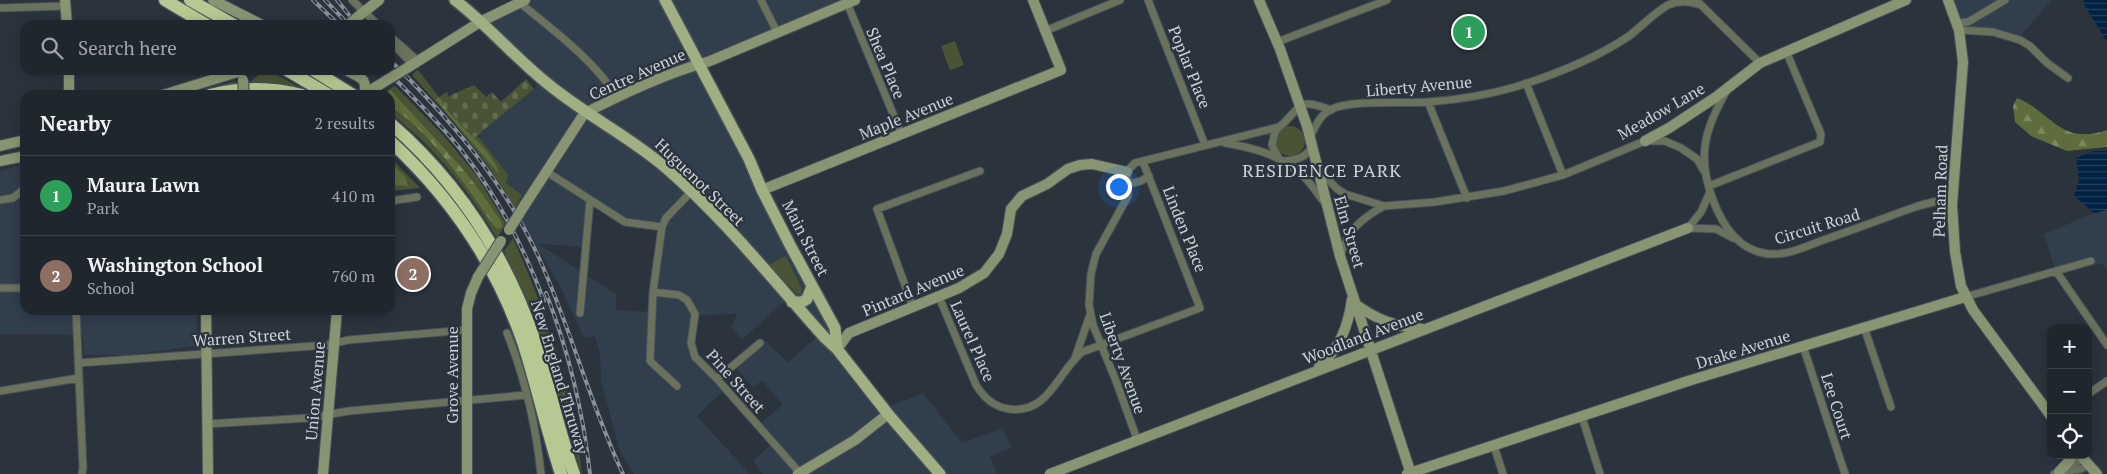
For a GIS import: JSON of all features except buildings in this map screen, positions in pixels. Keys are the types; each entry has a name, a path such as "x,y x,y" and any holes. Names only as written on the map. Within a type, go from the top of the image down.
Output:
{"highway":[{"path":"165,0 199,20"},
{"path":"190,0 225,20"},
{"path":"295,75 321,90"},
{"path":"321,75 345,90"},
{"path":"245,90 275,90"},
{"name":"New England Thruway","path":"395,128 448,181 475,217 500,257 534,340 574,474"},
{"name":"New England Thruway","path":"395,146 435,187 463,223 498,281 523,344 561,474"}],"main road":[{"name":"Huguenot Street","path":"455,0 541,79 566,99 634,142 665,168 691,192 837,349"},
{"name":"Main Street","path":"666,0 749,159 762,190 835,328 837,349 888,414 940,474"},
{"path":"792,302 802,302 807,299 812,286"}],"street":[{"path":"213,0 252,20"},
{"path":"352,0 362,13 371,20"},
{"path":"354,20 379,0"},
{"path":"761,0 777,32"},
{"path":"1033,0 1045,31 1120,0"},
{"name":"Poplar Place","path":"1148,0 1205,146"},
{"name":"Elm Street","path":"1259,0 1277,42 1300,107 1318,167 1340,256 1409,474"},
{"path":"1277,42 1387,0"},
{"name":"Meadow Lane","path":"1318,167 1332,184 1345,194 1384,206 1467,198 1504,191 1563,175 1669,128 1727,89 1760,63 1906,0"},
{"name":"Pelham Road","path":"1948,0 1958,26 1963,62 1952,197 1955,252 1961,286 1965,297 2050,414"},
{"path":"1958,26 2005,0"},
{"path":"395,75 480,22 522,1 606,79 617,97"},
{"name":"Centre Avenue","path":"478,277 587,112 617,97 851,2"},
{"name":"Shea Place","path":"851,2 901,133"},
{"path":"1699,2 1760,63"},
{"name":"Liberty Avenue","path":"1300,107 1308,104 1331,110 1352,104 1428,102 1467,97 1526,83 1573,66 1607,48 1628,36 1669,3 1699,2"},
{"path":"0,8 65,3 67,20"},
{"path":"1958,26 1993,32 2020,40 2030,46 2046,63 2068,78"},
{"name":"Maple Avenue","path":"762,190 1061,70 1045,31"},
{"path":"395,46 412,64"},
{"path":"1688,228 1701,212 1710,189 1818,145 1822,137 1786,51"},
{"path":"69,75 69,90"},
{"path":"181,90 237,75"},
{"path":"244,75 244,90"},
{"path":"355,75 365,81 365,90"},
{"path":"372,90 395,75"},
{"path":"1526,83 1563,175"},
{"name":"Circuit Road","path":"1704,171 1704,149 1709,124 1727,89"},
{"path":"1428,102 1467,198"},
{"path":"1281,159 1272,145 1275,132 1300,107"},
{"path":"1281,159 1299,159 1308,154 1320,119 1331,110"},
{"path":"1127,172 1135,163 1279,127"},
{"name":"Circuit Road","path":"1645,140 1665,141 1681,148 1696,159 1704,171 1718,212 1734,238 1748,248 1762,253 1782,253 1798,250 1918,206 1952,197"},
{"path":"0,146 20,141"},
{"path":"1222,142 1250,148 1281,159 1304,177 1327,205"},
{"path":"0,161 20,157"},
{"name":"Linden Place","path":"1143,162 1200,308"},
{"name":"Pintard Avenue","path":"837,349 849,333 973,281 992,265 1004,245 1011,209 1022,196 1047,184 1068,169 1080,165 1092,164 1127,172"},
{"path":"913,307 877,209 980,171"},
{"path":"547,172 625,222 662,227"},
{"name":"Liberty Avenue","path":"1127,172 1128,196 1104,238 1092,267 1089,296 1090,314 1097,336 1102,345 1136,440"},
{"path":"1129,184 1141,181 1149,176"},
{"path":"0,200 13,198 20,192"},
{"path":"677,386 650,361 653,292 662,227 666,218 691,192"},
{"path":"395,200 417,197"},
{"path":"580,313 590,200"},
{"name":"Meadow Lane","path":"1340,256 1352,228 1361,219 1384,206"},
{"name":"Woodland Avenue","path":"1050,474 1688,228 1716,229 1734,238"},
{"name":"Drake Avenue","path":"1409,474 1803,346 2091,261"},
{"path":"2056,271 2107,345"},
{"name":"Grove Avenue","path":"467,474 466,330 468,302 478,277"},
{"path":"0,288 20,288"},
{"name":"Pine Street","path":"653,292 679,295 687,300 693,308 695,322 692,335 692,350 695,357 717,379 799,473"},
{"name":"Laurel Place","path":"938,297 976,386 987,400 1002,408 1022,410 1038,404 1082,352 1200,308"},
{"path":"1316,370 1334,353 1345,333 1354,300 1378,320 1388,324 1424,329"},
{"name":"Laurel Place","path":"1075,358 1090,314"},
{"path":"76,315 84,472"},
{"path":"206,315 208,474"},
{"name":"Union Avenue","path":"323,474 337,315"},
{"path":"1864,327 1890,407"},
{"name":"Warren Street","path":"78,363 334,344 348,340 466,330"},
{"path":"507,333 519,366 535,430 541,474"},
{"path":"717,379 760,343"},
{"name":"Lee Court","path":"1803,346 1845,474"},
{"path":"0,391 79,378"},
{"path":"2092,391 2107,381"},
{"path":"207,424 328,415 350,411 526,395"},
{"path":"799,473 855,440 888,414"},
{"path":"1582,417 1600,474"},
{"path":"1494,446 1503,474"},
{"path":"2056,473 2070,459"},
{"path":"2056,473 2084,460 2097,474"}],"shaded area":[{"path":"525,0 850,0 698,63 840,349 886,408 923,393 962,443 1003,428 1012,448 990,456 997,474 763,474 753,461 775,441 759,424 783,405 762,380 753,388 735,366 764,340 788,362 819,335 787,299 742,340 731,327 737,314 698,315 690,344 724,390 697,416 750,474 634,474 620,452 601,381 600,353 595,336 584,338 562,290 515,209 522,195 506,183 481,140 474,137 534,89 540,81 481,23","holes":["592,204 626,224 663,229 653,312 616,310 616,294 538,244 587,247"]},
{"path":"1949,0 2052,0 2019,37 1960,29"},
{"path":"20,165 20,315 197,315 197,346 128,355 84,355 83,335 0,334 0,171"},
{"path":"2107,210 2107,270 2103,263 2094,266 2092,259 2055,269 2044,234 2094,213"}],"green space":[{"path":"955,41 964,65 950,70 941,46"},
{"path":"418,70 439,97 447,92 450,100 444,107 481,140 508,175 506,183 522,195 515,209 481,156 412,75"},
{"path":"258,75 277,75 304,90 206,90 235,81 236,84 248,84"},
{"path":"526,79 534,89 474,138 442,103 449,96 474,85 486,97 492,92 501,102"},
{"path":"395,86 444,136 477,176 506,224 497,238 475,203 449,170 421,140 395,117 395,90 388,90"},
{"path":"395,95 470,178 500,219 502,226 499,229 495,227 434,145 405,117 395,110"},
{"path":"440,98 454,118 487,152 497,167 499,174 436,100"},
{"path":"2017,98 2029,104 2067,131 2078,134 2091,134 2107,130 2107,147 2067,151 2031,136 2015,122 2013,106"},
{"path":"1290,126 1301,130 1305,141 1301,152 1290,156 1279,152 1275,141 1279,130"},
{"path":"395,162 420,188 395,190"},
{"path":"395,166 405,177 408,186 395,185"},
{"path":"513,238 537,296 557,353 572,413 582,474 536,323 504,251"},
{"path":"786,256 802,289 801,294 797,294 769,265"}],"water":[{"path":"2084,0 2107,0 2107,42 2083,3"},
{"path":"2094,151 2107,151 2107,210 2094,213 2074,196 2079,181 2076,158"}],"railway":[{"path":"313,0 334,20"},
{"path":"325,0 344,20"},
{"path":"337,0 353,20"},
{"path":"395,65 434,105 474,152 525,230 539,258 561,312 600,421 623,474"},
{"path":"391,75 444,130 475,168 509,223 528,261 544,301"},
{"path":"546,293 562,337 574,382 590,474"}],"place":[{"name":"Maura Lawn","path":"1469,32"},
{"name":"Washington School","path":"413,274"}],"district":[{"name":"RESIDENCE PARK","path":"1322,171"}]}
